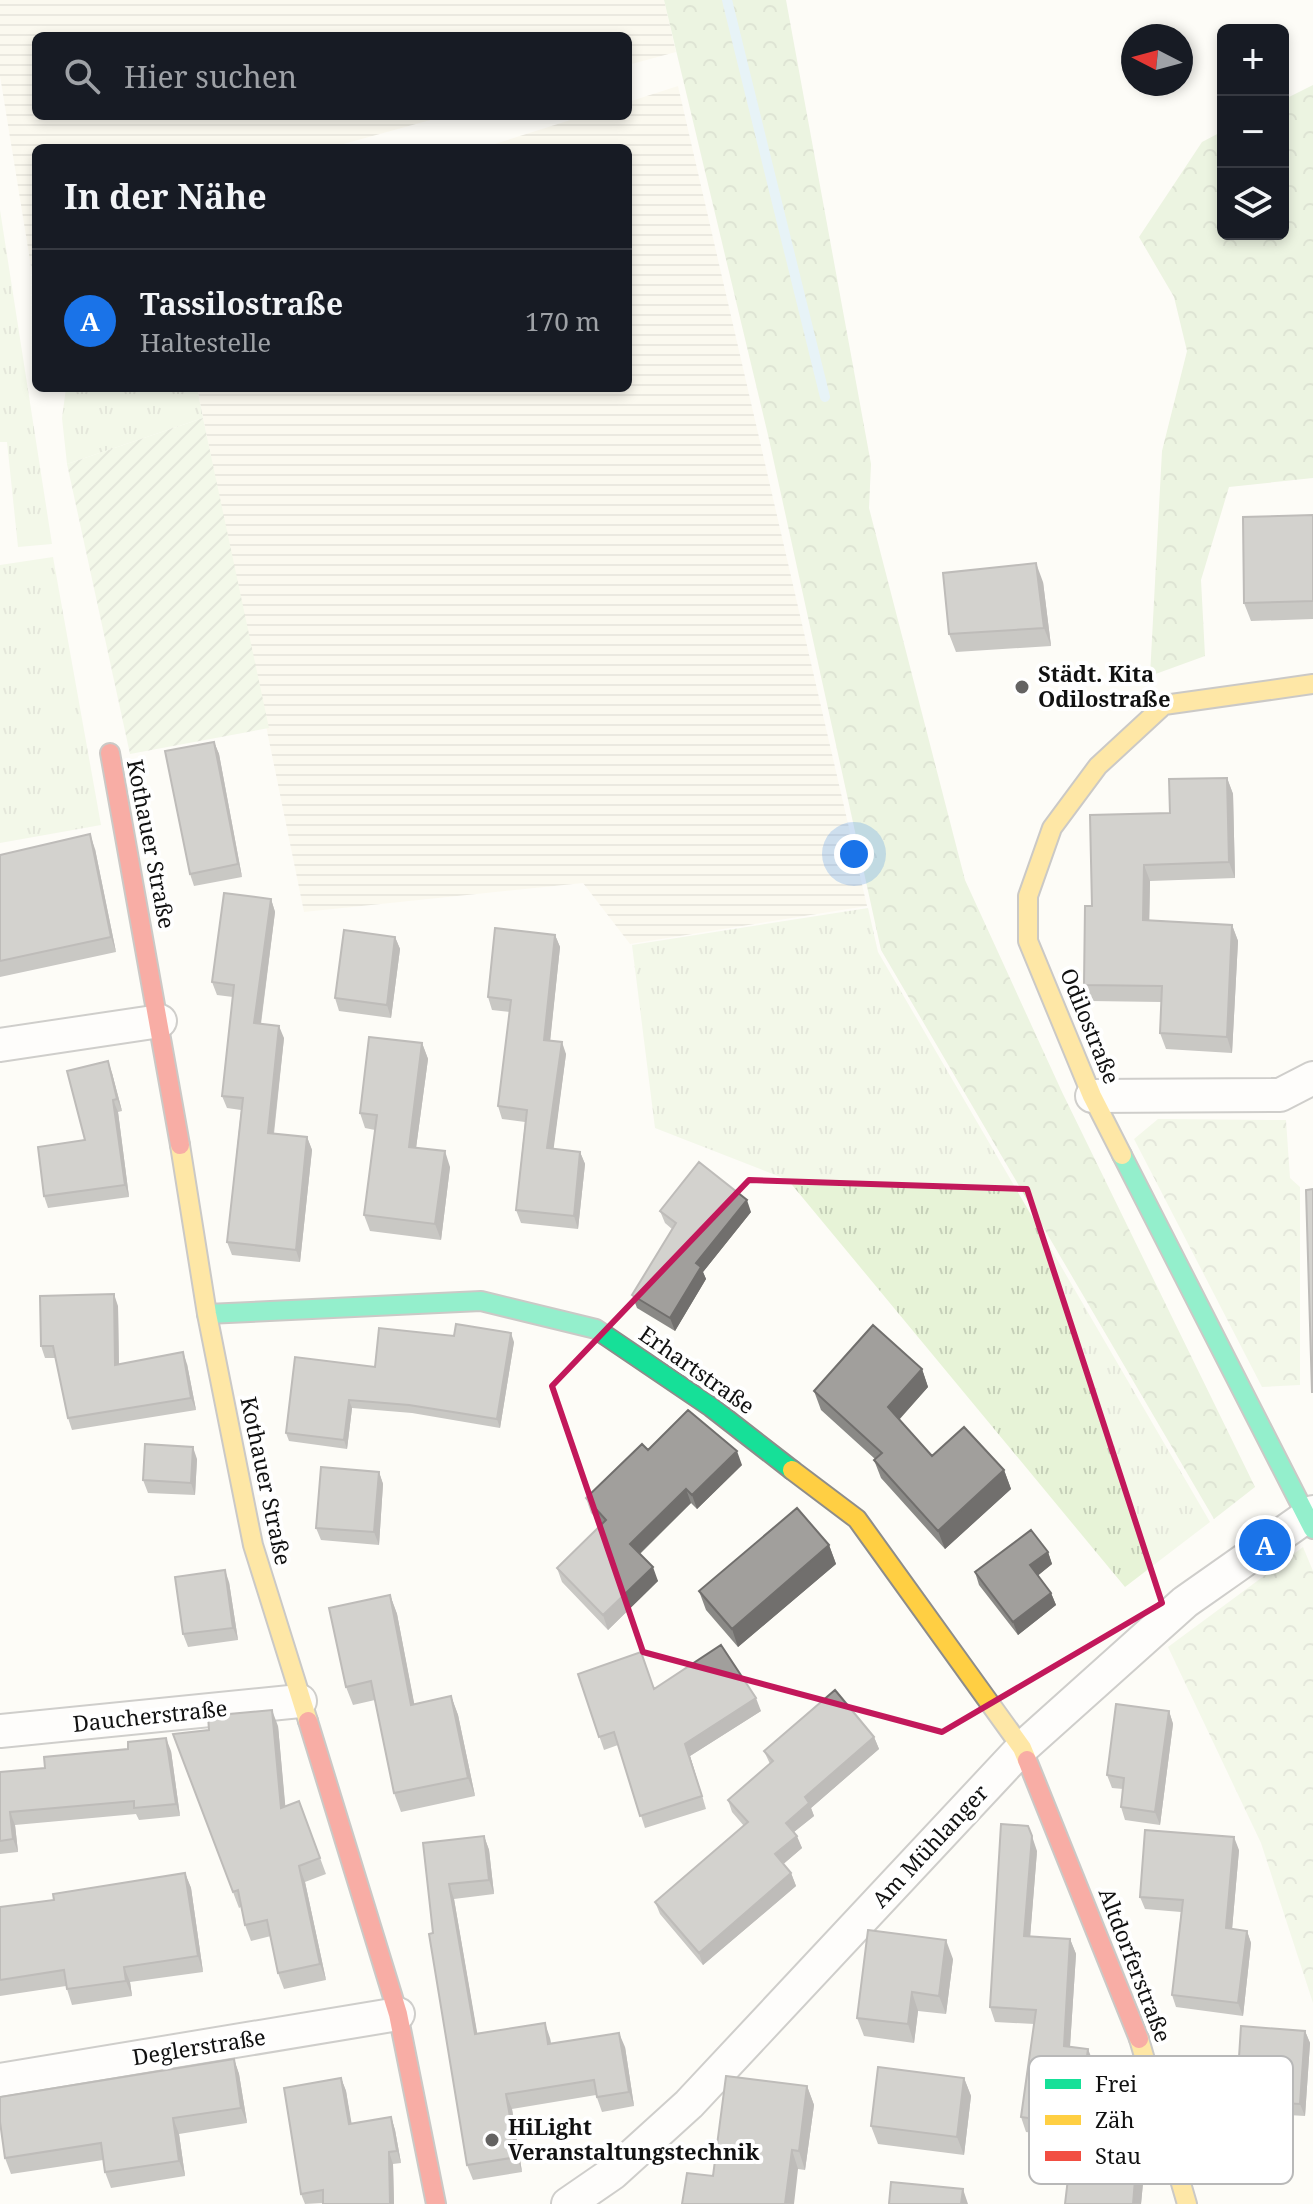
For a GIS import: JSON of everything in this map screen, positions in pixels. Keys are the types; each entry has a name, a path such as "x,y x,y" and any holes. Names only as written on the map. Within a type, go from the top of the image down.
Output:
{"street":[{"name":"Odilostraße","path":"1311,1519 1092,1096 1028,941 1028,896 1052,828 1098,766 1164,705 1313,684"},
{"name":"Kothauer Straße","path":"110,753 160,1021 207,1314 253,1545 398,2014 436,2204"},
{"path":"0,1045 160,1021"},
{"path":"1092,1096 1280,1095 1313,1078"},
{"name":"Erhartstraße","path":"207,1314 481,1301 596,1329 711,1407 857,1519 1022,1748"},
{"name":"Am Mühlanger","path":"568,2204 613,2173 689,2104 1022,1748 1185,1602 1311,1519"},
{"name":"Daucherstraße","path":"0,1731 300,1701"},
{"name":"Altdorferstraße","path":"1022,1748 1132,2015 1144,2056"},
{"name":"Deglerstraße","path":"0,2080 398,2014"},
{"name":"Altdorferstraße","path":"1181,2184 1187,2204"}],"highlighted area":[{"path":"749,1180 1027,1189 1162,1603 942,1732 643,1652 552,1386"}],"shaded area":[{"path":"0,0 664,0 676,52 632,64 632,32 32,32 32,120 430,120 344,144 32,144 32,272 0,76"},
{"path":"678,86 867,906 630,944 583,883 304,912 198,392 632,392 632,144 495,144 570,120 632,120 632,101"}],"green space":[{"path":"664,0 786,0 871,464 869,508 965,880 1062,1092 1255,1487 1214,1519 881,950 768,435"},
{"path":"1313,85 1313,478 1229,487 1201,580 1205,656 1150,676 1162,451 1187,351 1174,297 1139,237 1202,142 1217,134 1217,240 1289,240 1289,97"},
{"path":"0,210 52,544 18,547 7,442 0,442"},
{"path":"65,392 198,392 203,418 67,464 62,418"},
{"path":"203,418 269,728 130,754 67,464"},
{"path":"53,557 101,825 0,843 0,565"},
{"path":"868,908 878,952 1210,1522 1125,1587 788,1180 655,1128 632,945"},
{"path":"1158,1119 1286,1120 1290,1178 1300,1187 1300,1385 1262,1387 1134,1139"},
{"path":"1303,1547 1313,1571 1313,2003 1261,1843 1168,1647"}],"building":[{"path":"1313,515 1313,601 1244,603 1243,517"},
{"name":"Städt. Kita Odilostraße","path":"1036,563 1044,628 949,634 943,573"},
{"path":"214,742 238,864 190,874 165,751"},
{"path":"1227,778 1229,862 1144,865 1143,920 1232,925 1227,1037 1160,1033 1162,986 1084,985 1085,906 1092,906 1090,815 1170,813 1169,779"},
{"path":"90,834 111,937 0,961 0,855"},
{"path":"224,893 271,899 254,1023 279,1026 268,1133 307,1137 296,1250 227,1242 243,1098 222,1096 234,985 212,982"},
{"path":"495,928 555,935 544,1040 562,1042 547,1148 580,1152 574,1216 516,1210 527,1110 498,1106 511,1000 488,997"},
{"path":"344,930 395,937 387,1005 335,998"},
{"path":"369,1037 422,1043 409,1147 445,1151 435,1224 364,1215 377,1115 360,1113"},
{"path":"108,1061 117,1099 113,1100 125,1185 44,1196 38,1147 85,1140 67,1071"},
{"path":"699,1162 747,1200 696,1263 701,1267 670,1318 632,1295 676,1223 660,1211"},
{"path":"1313,1189 1313,1392 1312,1392 1306,1190"},
{"path":"114,1294 115,1365 183,1352 191,1398 68,1418 53,1346 41,1346 40,1296"},
{"path":"456,1324 511,1333 497,1419 409,1405 349,1400 344,1440 286,1433 295,1357 375,1367 379,1328 454,1336"},
{"path":"873,1325 922,1369 888,1407 932,1456 964,1427 1004,1470 938,1531 874,1460 882,1453 814,1391"},
{"path":"688,1410 737,1451 692,1495 686,1489 630,1544 653,1567 603,1615 557,1568 606,1520 586,1498 642,1444 648,1450"},
{"path":"145,1444 193,1447 191,1483 143,1480"},
{"path":"321,1467 379,1472 374,1532 316,1528"},
{"path":"797,1508 829,1545 732,1629 699,1591"},
{"path":"1031,1530 1048,1552 1030,1565 1051,1593 1013,1622 975,1572"},
{"path":"225,1570 233,1628 183,1634 175,1577"},
{"path":"390,1595 411,1705 451,1696 468,1778 394,1793 371,1681 346,1687 329,1608"},
{"path":"721,1645 756,1698 685,1744 702,1796 640,1816 614,1732 599,1737 578,1674 641,1652 654,1689"},
{"path":"835,1690 874,1737 805,1797 809,1803 786,1823 797,1836 775,1854 791,1873 699,1953 655,1902 748,1822 728,1800 773,1761 764,1751"},
{"path":"1116,1704 1169,1711 1155,1812 1121,1807 1124,1778 1107,1775"},
{"path":"272,1710 281,1808 299,1801 320,1858 299,1866 320,1964 278,1973 267,1920 245,1925 238,1890 233,1892 173,1734 209,1730 208,1716"},
{"path":"166,1738 176,1804 134,1808 134,1801 10,1812 13,1839 0,1841 0,1772 45,1768 44,1757 128,1749 128,1742"},
{"path":"1001,1824 1028,1826 1032,1836 1024,1936 1070,1939 1064,2046 1088,2049 1087,2056 1030,2056 1036,2010 990,2007"},
{"path":"1145,1830 1234,1837 1226,1928 1247,1931 1238,2003 1172,1995 1183,1900 1140,1897"},
{"path":"484,1836 489,1880 449,1884 475,2034 545,2023 548,2044 619,2033 629,2092 597,2097 594,2080 506,2094 517,2157 467,2165 429,1934 433,1933 423,1843"},
{"path":"185,1873 198,1956 124,1967 126,1981 67,1989 64,1970 0,1980 0,1907 54,1900 53,1894"},
{"path":"868,1930 946,1940 939,1996 912,1992 908,2024 857,2018"},
{"path":"1241,2026 1305,2031 1300,2104 1293,2104 1293,2056 1239,2056"},
{"path":"234,2059 241,2108 173,2118 179,2161 105,2172 101,2143 5,2158 0,2097"},
{"path":"1029,2060 1029,2118 1021,2117"},
{"path":"878,2067 964,2078 957,2137 871,2126"},
{"path":"726,2076 807,2086 799,2151 792,2150 785,2204 682,2204 687,2173 713,2176"},
{"path":"341,2078 349,2124 391,2117 397,2151 389,2152 390,2204 323,2204 323,2190 301,2194 284,2088"},
{"path":"891,2182 963,2189 961,2204 889,2204"},
{"path":"1067,2184 1135,2184 1133,2204 1065,2204"}],"waterway":[{"path":"727,0 825,397"}],"traffic: fast":[{"path":"1122,1155 1313,1529"},
{"path":"207,1314 481,1301 596,1329 711,1407 792,1470"}],"traffic: slow":[{"path":"1122,1155 1092,1096 1028,941 1028,896 1052,828 1098,766 1164,705 1313,684"},
{"path":"180,1145 207,1314 253,1545 308,1721"},
{"path":"792,1470 857,1519 1022,1748 1027,1760"},
{"path":"1139,2039 1144,2056"},
{"path":"1181,2184 1187,2204"}],"traffic: jam":[{"path":"110,753 180,1145"},
{"path":"308,1721 398,2014 436,2204"},
{"path":"1027,1760 1139,2039"}],"place":[{"name":"Städt. Kita Odilostraße","path":"1022,687"},
{"name":"Tassilostraße","path":"1265,1545"},
{"name":"HiLight Veranstaltungstechnik","path":"492,2140"}]}
